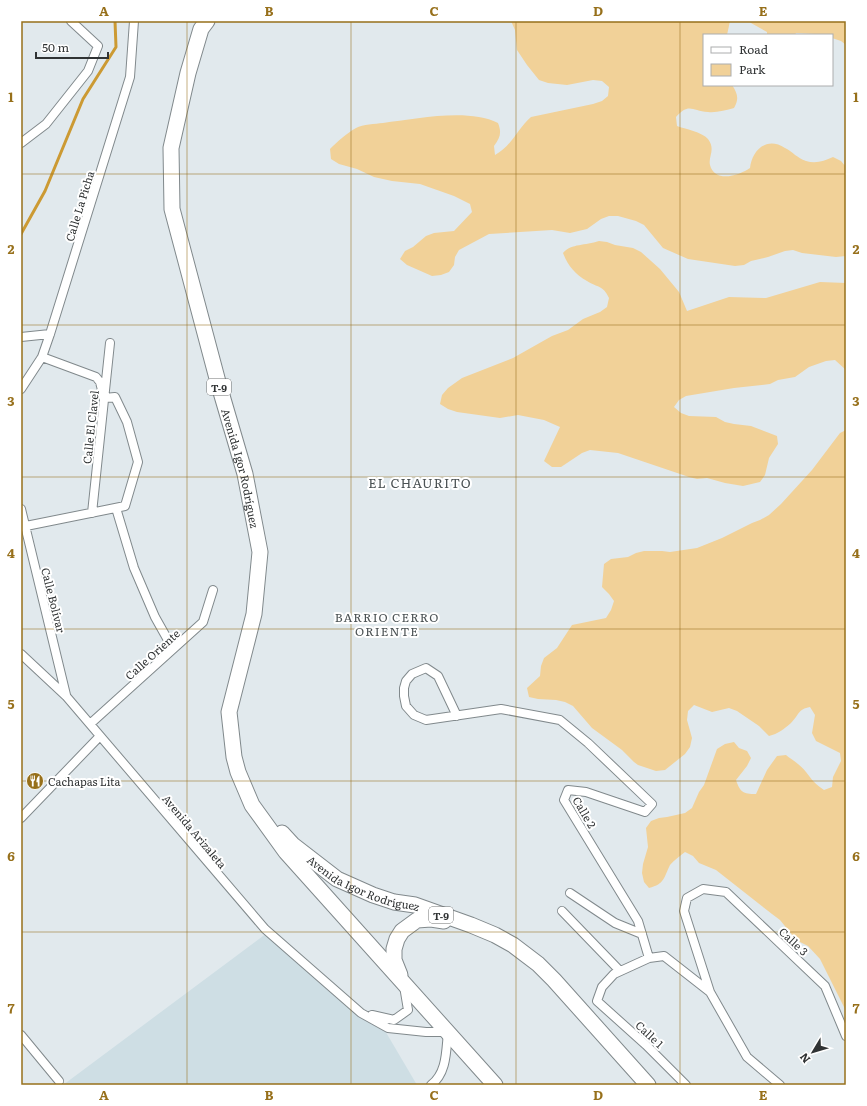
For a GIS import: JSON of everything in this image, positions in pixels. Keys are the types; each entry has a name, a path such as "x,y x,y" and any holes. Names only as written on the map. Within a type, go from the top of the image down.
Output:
{"highway":[{"name":"Avenida Igor Rodríguez","path":"208,21 201,29 188,73 171,148 172,209 218,382 245,474 260,552 254,614 229,712 234,757 238,772 249,799 267,827 286,852 495,1085"},
{"name":"Avenida Igor Rodríguez","path":"234,757 258,801 277,828 293,845 337,879 373,895 394,902 415,905 484,931 514,945 538,964 554,980 648,1085"},
{"name":"T-9","path":"403,982 394,960 394,949 397,939 402,931 417,920 437,920 484,931"}],"street":[{"path":"21,143 46,124 88,71 98,46 71,21"},
{"name":"Calle La Picha","path":"21,390 42,358 130,77 134,21"},
{"path":"21,337 50,334"},
{"name":"Calle El Clavel","path":"92,513 110,344"},
{"path":"23,527 126,506 138,462 127,422 115,397 104,398 100,382 96,377 42,358"},
{"path":"116,508 134,568 155,618 173,649"},
{"name":"Calle Bolívar","path":"21,509 23,527 66,696"},
{"name":"Calle Oriente","path":"90,724 203,622 213,590"},
{"name":"Avenida Arizaleta","path":"21,654 66,696 265,929 361,1013 388,1028 426,1032 448,1032"},
{"name":"Calle 2","path":"457,716 438,676 426,668 412,674 406,681 404,688 406,706 414,715 426,720 457,716 500,709 560,720 588,743 652,804 645,812 586,792 568,790 564,800 638,921 649,958"},
{"path":"21,818 100,736"},
{"name":"Calle 3","path":"710,992 684,911 687,898 703,889 726,892 825,986 846,1036"},
{"path":"570,893 615,923 642,934"},
{"path":"562,911 620,972 649,958 664,956 710,992 748,1057 780,1085"},
{"name":"Calle 1","path":"620,972 614,974 602,987 597,1001 646,1045 686,1085"},
{"path":"361,1013 394,1020 403,1015 408,1010 403,982"},
{"path":"431,1085 436,1081 445,1063 448,1032"},
{"path":"21,1035 59,1080"}],"shaded area":[{"path":"267,933 384,1029 417,1085 63,1085"}],"green space":[{"path":"511,21 730,21 727,34 703,34 703,86 733,86 737,96 737,102 734,108 711,112 691,108 684,110 676,117 677,126 698,133 708,139 712,150 710,165 713,171 722,176 734,175 746,171 750,168 751,161 757,151 767,144 778,145 785,148 806,161 820,162 833,157 841,161 846,167 846,256 836,257 802,253 793,250 751,261 744,265 735,266 688,259 663,248 644,225 618,216 609,216 601,219 587,229 570,233 552,230 489,234 459,250 455,257 454,265 449,272 441,275 432,276 407,265 400,259 405,251 413,247 426,236 434,233 454,231 472,212 470,204 454,196 420,184 392,181 374,177 357,169 339,164 331,159 330,149 349,132 366,125 426,117 457,115 472,116 498,123 500,133 494,146 495,155 506,147 526,121 531,117 593,104 602,101 608,96 609,87 602,81 593,80 567,85 548,83 539,80 517,50 515,30"},
{"path":"749,21 846,21 846,45 841,41 833,38 833,34 767,34 767,32"},
{"path":"599,241 633,248 641,252 660,269 679,292 687,311 729,297 766,298 820,282 846,283 846,370 835,360 826,361 809,367 795,377 778,380 770,384 686,396 679,400 674,407 681,413 689,416 716,417 725,422 751,426 777,436 778,444 769,458 765,475 760,482 743,486 707,478 697,479 618,453 590,450 582,453 561,467 552,467 544,461 560,427 544,420 518,415 500,418 457,412 440,404 442,395 448,388 462,378 513,358 552,336 568,330 583,319 600,312 607,307 609,298 605,291 575,272 567,262 563,253 575,246"},
{"path":"846,430 846,1011 820,959 808,946 793,936 780,920 716,870 699,863 693,856 685,852 670,865 663,880 654,886 649,888 644,882 642,873 648,847 646,828 651,821 685,813 692,808 704,785 717,749 725,744 734,742 739,748 747,751 751,758 747,766 736,780 741,790 745,793 756,794 767,770 777,756 786,755 802,767 818,786 824,790 832,787 833,777 841,761 840,753 816,741 812,733 815,715 810,707 803,709 791,723 775,734 769,736 759,726 737,711 729,708 712,712 694,705 688,711 687,720 692,738 690,747 685,754 665,770 656,771 638,765 634,762 622,750 592,728 573,706 556,700 529,697 527,688 540,676 544,658 557,648 572,625 606,618 611,610 614,601 602,587 604,564 611,559 628,557 644,551 670,552 697,548 760,520 769,515 781,504 812,470 840,433"}],"waterway":[{"path":"21,234 45,191 83,99 116,47 115,21"}],"place":[{"name":"Cachapas Lita","path":"35,781"}],"district":[{"name":"EL CHAURITO","path":"420,482"},
{"name":"BARRIO CERRO ORIENTE","path":"387,624"}]}
